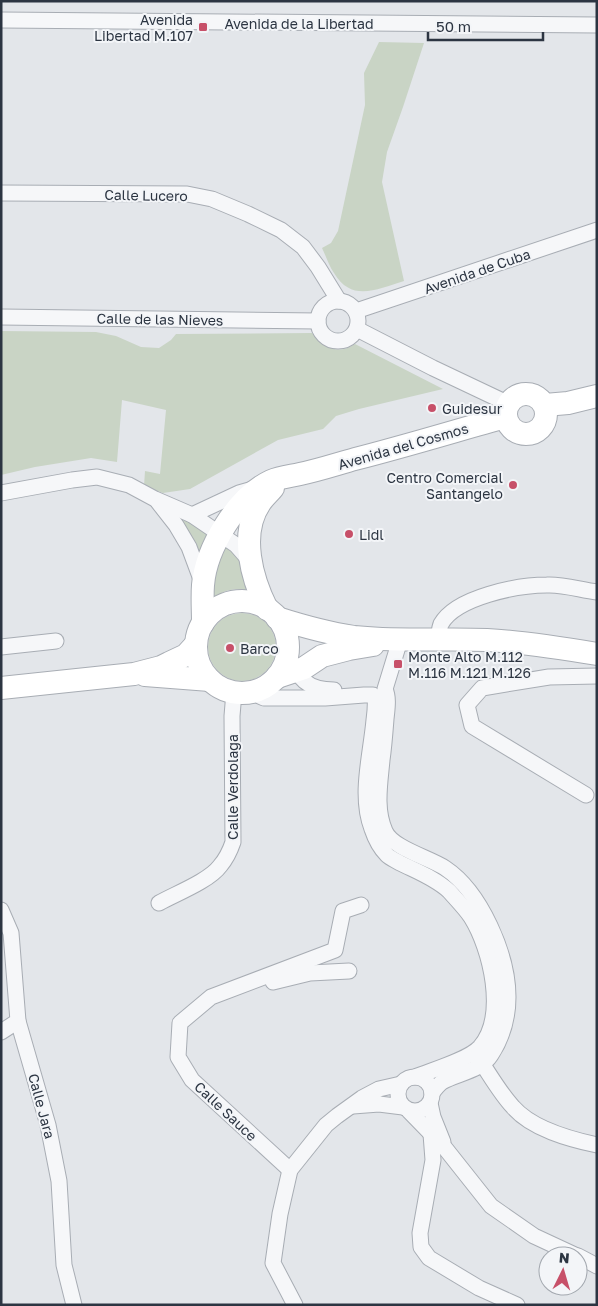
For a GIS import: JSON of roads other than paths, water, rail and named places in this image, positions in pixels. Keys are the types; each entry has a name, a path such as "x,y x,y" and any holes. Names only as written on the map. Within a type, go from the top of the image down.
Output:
{"main road":[{"path":"531,394 538,398 545,406 547,414 545,422 539,431 534,434 527,435 515,432 509,426 507,411 512,400 517,396 531,394"},
{"path":"545,406 597,396"},
{"name":"Avenida del Cosmos","path":"301,474 507,411"},
{"path":"203,623 203,584 209,560 220,535 237,508 257,489 272,480 301,474"},
{"path":"286,668 287,642 284,629 272,614 256,583 250,562 251,525 253,516 260,503 277,484 301,474"},
{"path":"400,640 322,656 304,668 286,668 269,684 260,689 242,692 217,686 204,672 196,654 198,633 203,623 211,614 232,602 256,604 272,614 312,629 354,637 400,640 489,640 597,654"},
{"path":"1,688 134,674 161,667 186,655 196,644"},
{"path":"134,674 210,680"}],"street":[{"name":"Avenida de la Libertad","path":"1,20 597,25"},
{"name":"Calle Lucero","path":"1,193 187,194 212,200 248,214 281,230 304,247 339,300"},
{"name":"Avenida de Cuba","path":"356,311 597,230"},
{"path":"339,300 346,302 356,311 359,319 356,333 349,339 335,341 323,335 319,328 319,314 328,303 339,300"},
{"name":"Calle de las Nieves","path":"1,317 318,321"},
{"path":"357,329 433,368 507,411"},
{"path":"1,493 97,477 129,485 192,515 236,545 250,562"},
{"path":"192,515 239,493 257,489"},
{"path":"155,499 176,525 189,547 203,584"},
{"path":"438,639 441,624 452,611 479,597 520,587 548,584 597,592"},
{"path":"400,640 386,688 387,713 378,798 385,833 394,842 445,868 466,886 490,924 502,958 508,998 502,1034 490,1057 463,1058 404,1080 398,1089 398,1098 406,1109 445,1148 491,1206 534,1236 556,1246"},
{"path":"1,648 56,641"},
{"path":"286,668 308,685 319,689 386,688"},
{"path":"586,795 472,726 468,705 482,688 549,677 597,676"},
{"path":"242,692 264,698 325,698 372,695 376,697 365,795 366,810 371,828 387,856 422,873 448,890 471,917 481,937 490,963 494,989 492,1020 489,1032 478,1048 477,1058 468,1071 443,1081 438,1085 424,1110 419,1111 380,1104 352,1106"},
{"name":"Calle Verdolaga","path":"159,903 198,883 219,868 233,842 232,716 242,692"},
{"name":"Calle Sauce","path":"290,1170 192,1080 178,1057 180,1023 211,997 335,950 343,911 360,905"},
{"name":"Calle Jara","path":"1,910 11,933 18,1021 48,1125 59,1181 64,1266 74,1305"},
{"name":"Calle Sauce","path":"211,997 310,973 349,971"},
{"path":"1,1032 18,1021"},
{"path":"477,1058 513,1108 526,1119 573,1140 597,1145"},
{"path":"415,1077 429,1083 433,1118 445,1148"},
{"path":"295,1305 273,1262 280,1214 290,1170 326,1125 337,1116 362,1098 379,1089 401,1084"},
{"path":"431,1134 433,1149 431,1177 420,1233 421,1247 429,1258 479,1288 517,1305"},
{"path":"431,1177 439,1164 451,1162 459,1165"}],"place":[{"name":"Avenida Libertad M.107","path":"203,27"},
{"name":"Guidesur","path":"432,408"},
{"name":"Centro Comercial Santangelo","path":"513,485"},
{"name":"Lidl","path":"349,534"},
{"name":"Barco","path":"230,648"},
{"name":"Monte Alto M.112 M.116 M.121 M.126","path":"398,664"}]}
